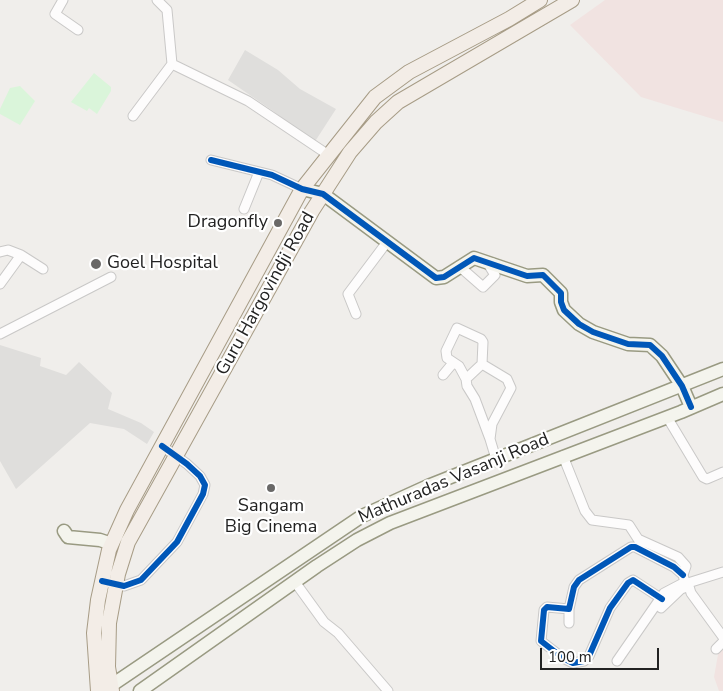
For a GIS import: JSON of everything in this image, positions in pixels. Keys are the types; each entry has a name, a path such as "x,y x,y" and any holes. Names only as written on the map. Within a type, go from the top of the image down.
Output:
{"main road":[{"name":"Guru Hargovindji Road","path":"109,583 112,544 127,510 302,188 330,156 344,134 375,97 409,72 509,19 540,0"},
{"name":"Guru Hargovindji Road","path":"106,690 94,633 109,583 128,542 175,456 323,194 350,152 376,122 398,102 572,0"},
{"path":"302,188 323,194 436,278 444,277 462,269 474,258 527,276 543,275 562,293 561,302 564,310 579,324 593,332 628,344 650,345 668,363 682,386 691,407"},
{"name":"Mathuradas Vasanji Road","path":"106,690 362,516 428,486 723,369"},
{"name":"Mathuradas Vasanji Road","path":"140,691 357,540 390,523 723,394"},
{"path":"64,531 68,537 100,540 112,544"}],"street":[{"path":"63,0 55,14 78,30"},
{"path":"133,116 172,64 167,10 157,0"},
{"path":"172,64 248,101 330,156"},
{"path":"212,160 272,175 302,188"},
{"path":"244,210 259,172"},
{"path":"356,314 348,294 387,242"},
{"path":"0,252 8,250 21,255 43,269"},
{"path":"0,284 21,255"},
{"path":"462,269 483,288 495,275 492,265"},
{"path":"0,334 112,277"},
{"path":"466,379 482,364 483,342 481,339 457,328 446,351 447,358 459,366 466,379 467,386 475,399 496,459"},
{"path":"443,375 453,363"},
{"path":"482,364 507,379 511,388 492,424 490,439"},
{"path":"667,417 703,477 707,479 723,472"},
{"path":"109,583 124,586 141,580 165,557 177,542 203,494 205,485 200,476 162,446"},
{"path":"563,456 586,511 592,520 629,525 638,539 682,561 686,566 686,582"},
{"path":"568,623 574,587 579,580 631,547 635,547 674,567 723,637"},
{"path":"617,661 661,603 668,589 723,572"},
{"path":"569,609 547,608 544,610 540,635 541,641 562,658 573,663 584,661 589,656 610,608 628,583 633,580 661,603"},
{"path":"295,582 324,622 338,633 388,691"},
{"path":"716,649 723,642"}],"shaded area":[{"path":"605,0 723,0 723,122 641,97 570,25"},
{"path":"245,50 278,70 300,89 336,109 314,143 273,111 228,80"},
{"path":"0,345 41,358 40,366 66,375 79,362 112,393 108,409 141,423 154,432 147,444 124,429 90,423 16,489 0,461"},
{"path":"723,647 723,691 719,691 714,677 719,649"}],"green space":[{"path":"94,73 111,87 111,91 97,114 89,108 87,111 71,102"},
{"path":"20,86 35,101 20,125 0,114 0,109 10,88"}],"cycle path":[{"path":"211,160 272,175 302,189 323,194 436,278 444,277 474,258 527,276 543,275 561,293 561,302 564,310 579,324 593,332 628,344 650,345 662,356 682,386 691,407"},
{"path":"102,581 124,586 141,580 177,542 203,494 205,485 200,476 162,446"},
{"path":"662,599 633,580 628,583 610,608 589,656 584,661 573,663 563,658 541,641 544,610 547,607 569,609 574,587 579,580 631,547 635,547 674,567 683,575"}],"place":[{"name":"Dragonfly","path":"278,223"},
{"name":"Goel Hospital","path":"96,264"},
{"name":"Sangam Big Cinema","path":"271,488"}]}
